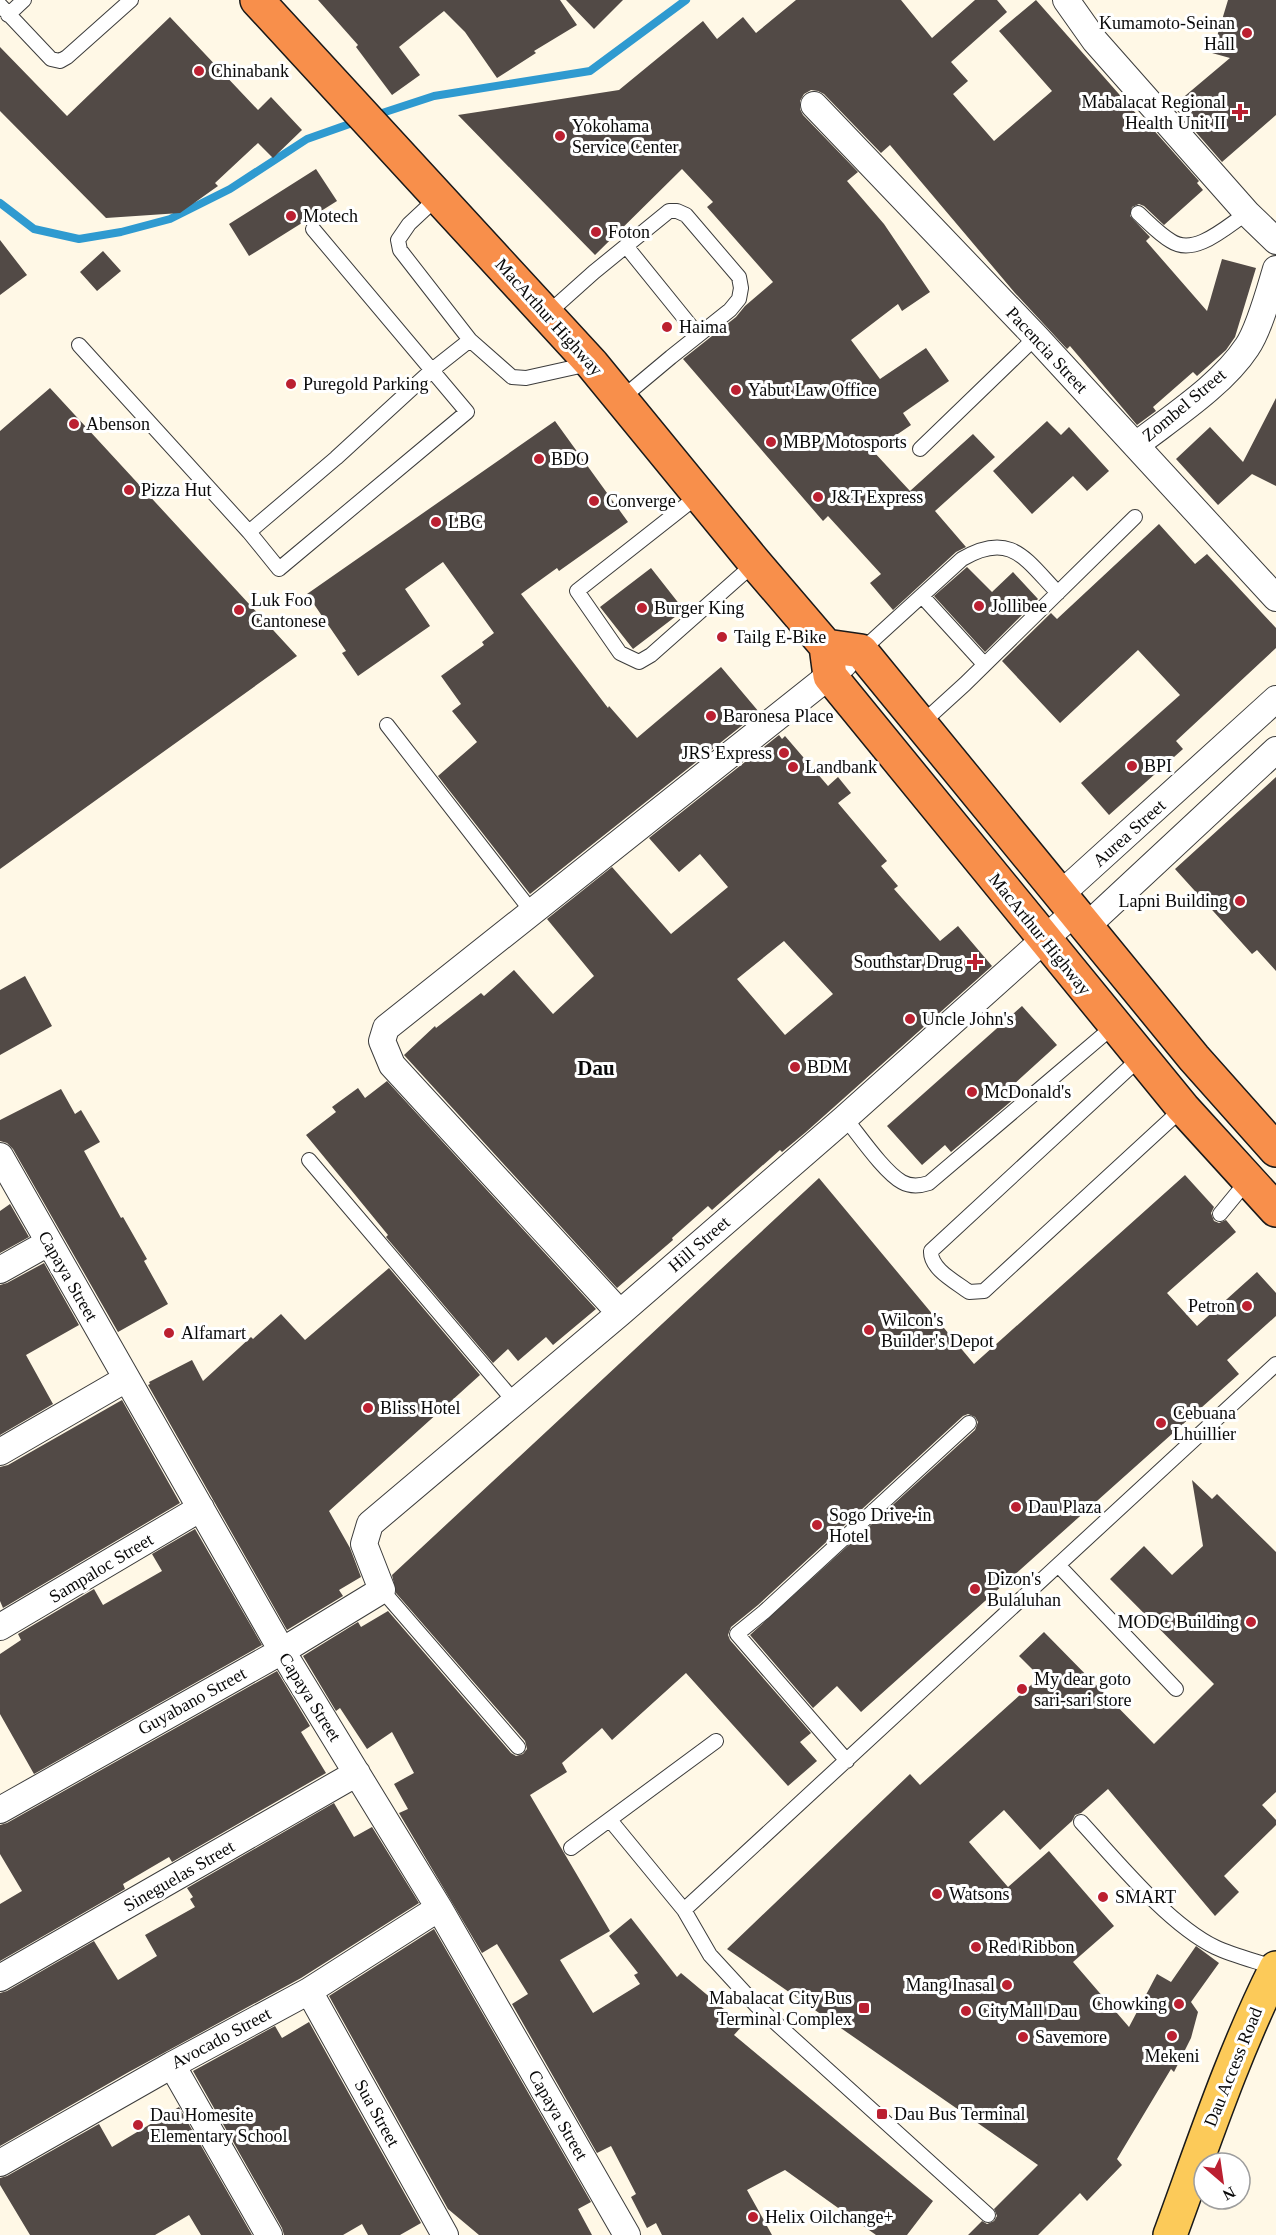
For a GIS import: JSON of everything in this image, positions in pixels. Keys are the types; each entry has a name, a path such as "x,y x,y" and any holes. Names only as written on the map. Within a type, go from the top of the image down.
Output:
{"highway":[{"name":"MacArthur Highway","path":"257,0 622,398 755,563 828,661 1045,940 1183,1108 1276,1210"},
{"path":"828,661 861,651 1224,1093 1276,1150"}],"main road":[{"name":"Dau Access Road","path":"1170,2235 1230,2072 1276,1968"}],"street":[{"path":"1066,0 1095,41 1247,213 1276,241"},
{"name":"Pacencia Street","path":"813,105 1036,337 1276,598"},
{"name":"Zombel Street","path":"1136,445 1214,384 1248,346 1276,268"},
{"path":"620,1313 392,1065 382,1041 386,1028 533,913 828,661"},
{"name":"Aurea Street","path":"1075,910 1276,699"},
{"path":"1075,910 1276,750"},
{"name":"Hill Street","path":"382,1590 364,1544 370,1524 620,1313 845,1118 1045,940 1075,910"},
{"name":"Capaya Street","path":"0,1156 282,1651 439,1908 627,2235"},
{"path":"0,1270 48,1242"},
{"path":"0,1452 126,1379"},
{"name":"Sampaloc Street","path":"0,1627 201,1508"},
{"name":"Guyabano Street","path":"0,1810 282,1651 382,1590"},
{"name":"Sineguelas Street","path":"0,1978 357,1773"},
{"name":"Avocado Street","path":"0,2163 172,2065 309,1991 439,1908"},
{"name":"Sua Street","path":"309,1991 446,2235"},
{"path":"172,2065 269,2235"}],"lane":[{"path":"24,0 4,10 51,59 60,61 131,0"},
{"path":"439,196 409,224 398,240 400,250 470,340 512,377 526,378 592,364"},
{"path":"547,314 669,211 677,211 686,215 739,277 741,288 739,299 730,310 622,398"},
{"path":"1138,213 1171,242 1186,247 1204,241 1247,213"},
{"path":"79,345 249,532 279,569 467,412 313,230"},
{"path":"626,246 698,335"},
{"path":"920,449 1036,337"},
{"path":"249,532 336,458 432,370 470,340"},
{"path":"699,495 577,591 620,653 639,662 651,655 755,563"},
{"path":"921,724 1135,517"},
{"path":"861,651 963,558 977,550 995,546 1018,553 1058,593"},
{"path":"922,596 984,664"},
{"path":"387,725 533,913"},
{"path":"845,1118 893,1176 911,1185 929,1183 1115,1025"},
{"path":"1141,1057 931,1251 931,1259 969,1292 984,1291 1183,1108"},
{"path":"309,1160 514,1401"},
{"path":"1220,1214 1248,1180"},
{"path":"684,1910 1276,1364"},
{"path":"847,1761 737,1634 764,1612 969,1423"},
{"path":"1059,1566 1176,1689"},
{"path":"382,1590 518,1747"},
{"path":"572,1848 716,1740"},
{"path":"610,1820 684,1910 711,1955 756,2005 988,2215"},
{"path":"1081,1822 1143,1889 1190,1931 1215,1947 1276,1968"}],"building":[{"path":"318,0 560,0 577,25 534,51 536,53 497,78 465,32 444,11 399,47 420,75 392,95 356,47 358,45"},
{"path":"566,0 623,0 594,29"},
{"path":"796,0 901,0 932,38 975,0 997,0 1007,12 951,62 968,81 953,94 994,141 1052,91 999,31 1036,0 1199,181 1197,183 1203,190 1164,225 1144,206 1139,204 1132,207 1130,216 1150,237 1146,241 1207,311 1222,259 1256,268 1235,337 1226,350 1197,376 1193,372 1153,407 1156,411 1137,425 1070,346 1067,349 1015,293 890,145 881,153 824,94 811,90 804,94 800,101 803,115 858,172 847,181 884,224 930,292 902,311 898,304 851,340 880,379 926,348 949,381 903,413 911,425 873,451 910,491 973,434 995,457 935,511 966,547 956,552 893,610 870,583 881,574 828,516 823,521 683,359 736,317 745,306 773,282 707,207 713,202 682,169 595,255 458,115 619,90 703,21 717,39 743,17 756,33"},
{"path":"1228,0 1276,0 1276,115 1222,162 1173,106 1230,58 1212,53"},
{"path":"170,17 258,110 271,97 302,130 273,158 258,143 215,183 218,186 180,213 106,218 0,111 0,47 67,116"},
{"path":"316,169 337,201 249,256 229,224"},
{"path":"0,240 27,275 0,295"},
{"path":"103,251 121,271 97,291 80,272"},
{"path":"50,388 297,656 0,869 0,431"},
{"path":"1276,398 1276,486 1252,474 1218,505 1176,459 1210,427 1243,462"},
{"path":"555,421 628,522 559,571 557,568 521,594 608,708 609,706 637,738 721,667 759,712 530,894 438,776 477,742 452,711 461,704 441,676 484,645 482,642 494,633 443,562 405,589 430,626 358,676 342,653 346,651 307,594"},
{"path":"1047,421 1061,435 1069,427 1109,471 1087,491 1073,476 1032,514 993,471"},
{"path":"1159,524 1195,564 1207,554 1276,628 1276,648 1176,741 1183,749 1109,815 1081,783 1180,695 1138,650 1060,723 1002,661 1051,613 1057,619"},
{"name":"Jollibee","path":"967,567 992,592 1013,572 1038,599 985,652 934,596"},
{"name":"Burger King","path":"651,568 684,610 633,649 600,607"},
{"path":"779,735 782,739 785,736 828,786 838,777 851,793 838,803 887,861 881,866 898,886 894,889 940,941 958,926 992,966 806,1132 782,1152 780,1150 712,1210 708,1206 672,1238 673,1240 617,1288 404,1055 435,1026 436,1028 481,993 484,996 514,970 553,1014 594,976 547,919 612,867 671,934 728,887 700,854 679,872 649,838","holes":["784,941 833,994 785,1035 737,979"]},
{"name":"Lapni Building","path":"1276,777 1276,971 1257,950 1252,954 1175,869"},
{"path":"25,976 52,1026 0,1055 0,990"},
{"name":"McDonald's","path":"1022,1006 1057,1045 1013,1085 1021,1093 951,1152 945,1145 922,1165 887,1126"},
{"path":"387,1081 596,1309 553,1345 546,1337 518,1361 508,1349 493,1363 386,1237 388,1235 306,1135 336,1112 332,1107 358,1088 365,1098"},
{"path":"61,1089 75,1114 81,1110 100,1142 84,1151 147,1259 144,1261 168,1304 118,1332 13,1149 7,1143 0,1141 0,1120"},
{"path":"1185,1175 1214,1207 1211,1213 1214,1221 1219,1223 1226,1220 1236,1232 1167,1293 1197,1326 1257,1272 1276,1293 1276,1316 1227,1360 1239,1374 861,1712 837,1686 813,1708 750,1635 975,1430 978,1422 975,1417 968,1414 963,1416 758,1605 731,1627 728,1635 730,1640 811,1733 800,1742 817,1761 788,1786 686,1673 612,1740 602,1728 562,1763 567,1772 530,1795 610,1931 560,1960 593,2013 640,1984 634,1975 638,1973 609,1936 631,1918 677,1977 681,1973 743,2025 734,2035 933,2201 907,2235 876,2235 785,2170 747,2190 772,2235 662,2235 656,2223 647,2228 631,2197 636,2194 611,2146 597,2153 512,2004 528,1994 497,1944 482,1953 399,1813 408,1809 394,1784 414,1773 392,1732 367,1749 340,1708 336,1711 303,1656 358,1622 361,1627 388,1611 511,1753 516,1756 523,1754 527,1749 525,1741 396,1593 392,1575 819,1178 974,1364"},
{"path":"10,1204 29,1237 0,1253 0,1211"},
{"path":"44,1263 79,1325 26,1355 53,1404 0,1435 0,1285"},
{"path":"389,1268 480,1375 329,1511 350,1548 361,1577 339,1590 343,1596 287,1630 148,1385 149,1382 192,1360 203,1381 251,1337 253,1339 281,1314 305,1340"},
{"path":"122,1400 180,1503 3,1608 0,1601 0,1467 8,1465"},
{"path":"1192,1480 1212,1499 1217,1494 1276,1552 1276,1792 1262,1805 1276,1820 1276,1825 1224,1876 1239,1892 1215,1916 1108,1789 1081,1813 1075,1815 1072,1821 1040,1850 1004,1810 969,1842 1008,1887 1049,1851 1114,1926 1073,1962 1129,2027 1157,1974 1171,1982 1196,1946 1219,1963 1191,2002 1198,2012 1191,2038 1174,2072 1171,2069 1117,2159 1122,2165 1087,2201 1080,2193 1038,2235 968,2235 982,2221 987,2224 994,2221 997,2216 994,2209 1038,2165 727,1949 910,1774 920,1785 1040,1677 1019,1656 1044,1632 1154,1744 1214,1684 1110,1579 1144,1546 1172,1575 1203,1546"},
{"path":"195,1529 262,1645 34,1774 0,1714 0,1654 21,1640 18,1634 94,1589 103,1605 162,1571 152,1554"},
{"path":"277,1671 310,1726 301,1732 326,1773 172,1862 169,1857 123,1884 125,1889 0,1961 0,1904 22,1891 0,1854 0,1825"},
{"path":"334,1803 354,1837 372,1827 419,1903 301,1978 127,2073 0,2146 0,1993 94,1941 118,1980 157,1956 145,1935 195,1907 190,1899 193,1897 187,1888"},
{"path":"434,1929 591,2202 578,2209 592,2235 479,2235 448,2209 329,1996"},
{"path":"309,2022 421,2223 400,2235 368,2235 362,2224 343,2235 284,2235 193,2071 275,2026 282,2038"},
{"name":"Dau Homesite Elementary School","path":"179,2107 252,2235 201,2235 189,2215 155,2235 30,2235 0,2185 0,2178 99,2124 112,2147"}],"waterway":[{"path":"373,116 434,96 590,71 686,0"},
{"path":"0,203 34,229 79,239 121,232 170,219 230,189 307,139 358,121"}],"place":[{"name":"Kumamoto-Seinan Hall","path":"1247,33"},
{"name":"Chinabank","path":"199,71"},
{"name":"Mabalacat Regional Health Unit II","path":"1240,112"},
{"name":"Yokohama Service Center","path":"560,136"},
{"name":"Motech","path":"291,216"},
{"name":"Foton","path":"596,232"},
{"name":"Haima","path":"667,327"},
{"name":"Puregold Parking","path":"291,384"},
{"name":"Yabut Law Office","path":"736,390"},
{"name":"Abenson","path":"74,424"},
{"name":"MBP Motosports","path":"771,442"},
{"name":"BDO","path":"539,459"},
{"name":"Pizza Hut","path":"129,490"},
{"name":"J&T Express","path":"818,497"},
{"name":"Converge","path":"594,501"},
{"name":"LBC","path":"436,522"},
{"name":"Jollibee","path":"979,606"},
{"name":"Burger King","path":"642,608"},
{"name":"Luk Foo Cantonese","path":"239,610"},
{"name":"Tailg E-Bike","path":"722,637"},
{"name":"Baronesa Place","path":"711,716"},
{"name":"JRS Express","path":"784,753"},
{"name":"BPI","path":"1132,766"},
{"name":"Landbank","path":"793,767"},
{"name":"Lapni Building","path":"1240,901"},
{"name":"Southstar Drug","path":"975,962"},
{"name":"Uncle John's","path":"910,1019"},
{"name":"BDM","path":"795,1067"},
{"name":"McDonald's","path":"972,1092"},
{"name":"Petron","path":"1247,1306"},
{"name":"Wilcon's Builder's Depot","path":"869,1330"},
{"name":"Alfamart","path":"169,1333"},
{"name":"Bliss Hotel","path":"368,1408"},
{"name":"Cebuana Lhuillier","path":"1161,1423"},
{"name":"Dau Plaza","path":"1016,1507"},
{"name":"Sogo Drive-in Hotel","path":"817,1525"},
{"name":"Dizon's Bulaluhan","path":"975,1589"},
{"name":"MODC Building","path":"1251,1622"},
{"name":"My dear goto sari-sari store","path":"1022,1689"},
{"name":"Watsons","path":"937,1894"},
{"name":"SMART","path":"1103,1897"},
{"name":"Red Ribbon","path":"976,1947"},
{"name":"Mang Inasal","path":"1007,1985"},
{"name":"Chowking","path":"1179,2004"},
{"name":"Mabalacat City Bus Terminal Complex","path":"864,2008"},
{"name":"CityMall Dau","path":"966,2011"},
{"name":"Mekeni","path":"1172,2036"},
{"name":"Savemore","path":"1023,2037"},
{"name":"Dau Bus Terminal","path":"882,2114"},
{"name":"Dau Homesite Elementary School","path":"138,2125"},
{"name":"Helix Oilchange+","path":"753,2217"}],"district":[{"name":"Dau","path":"596,1068"}]}
